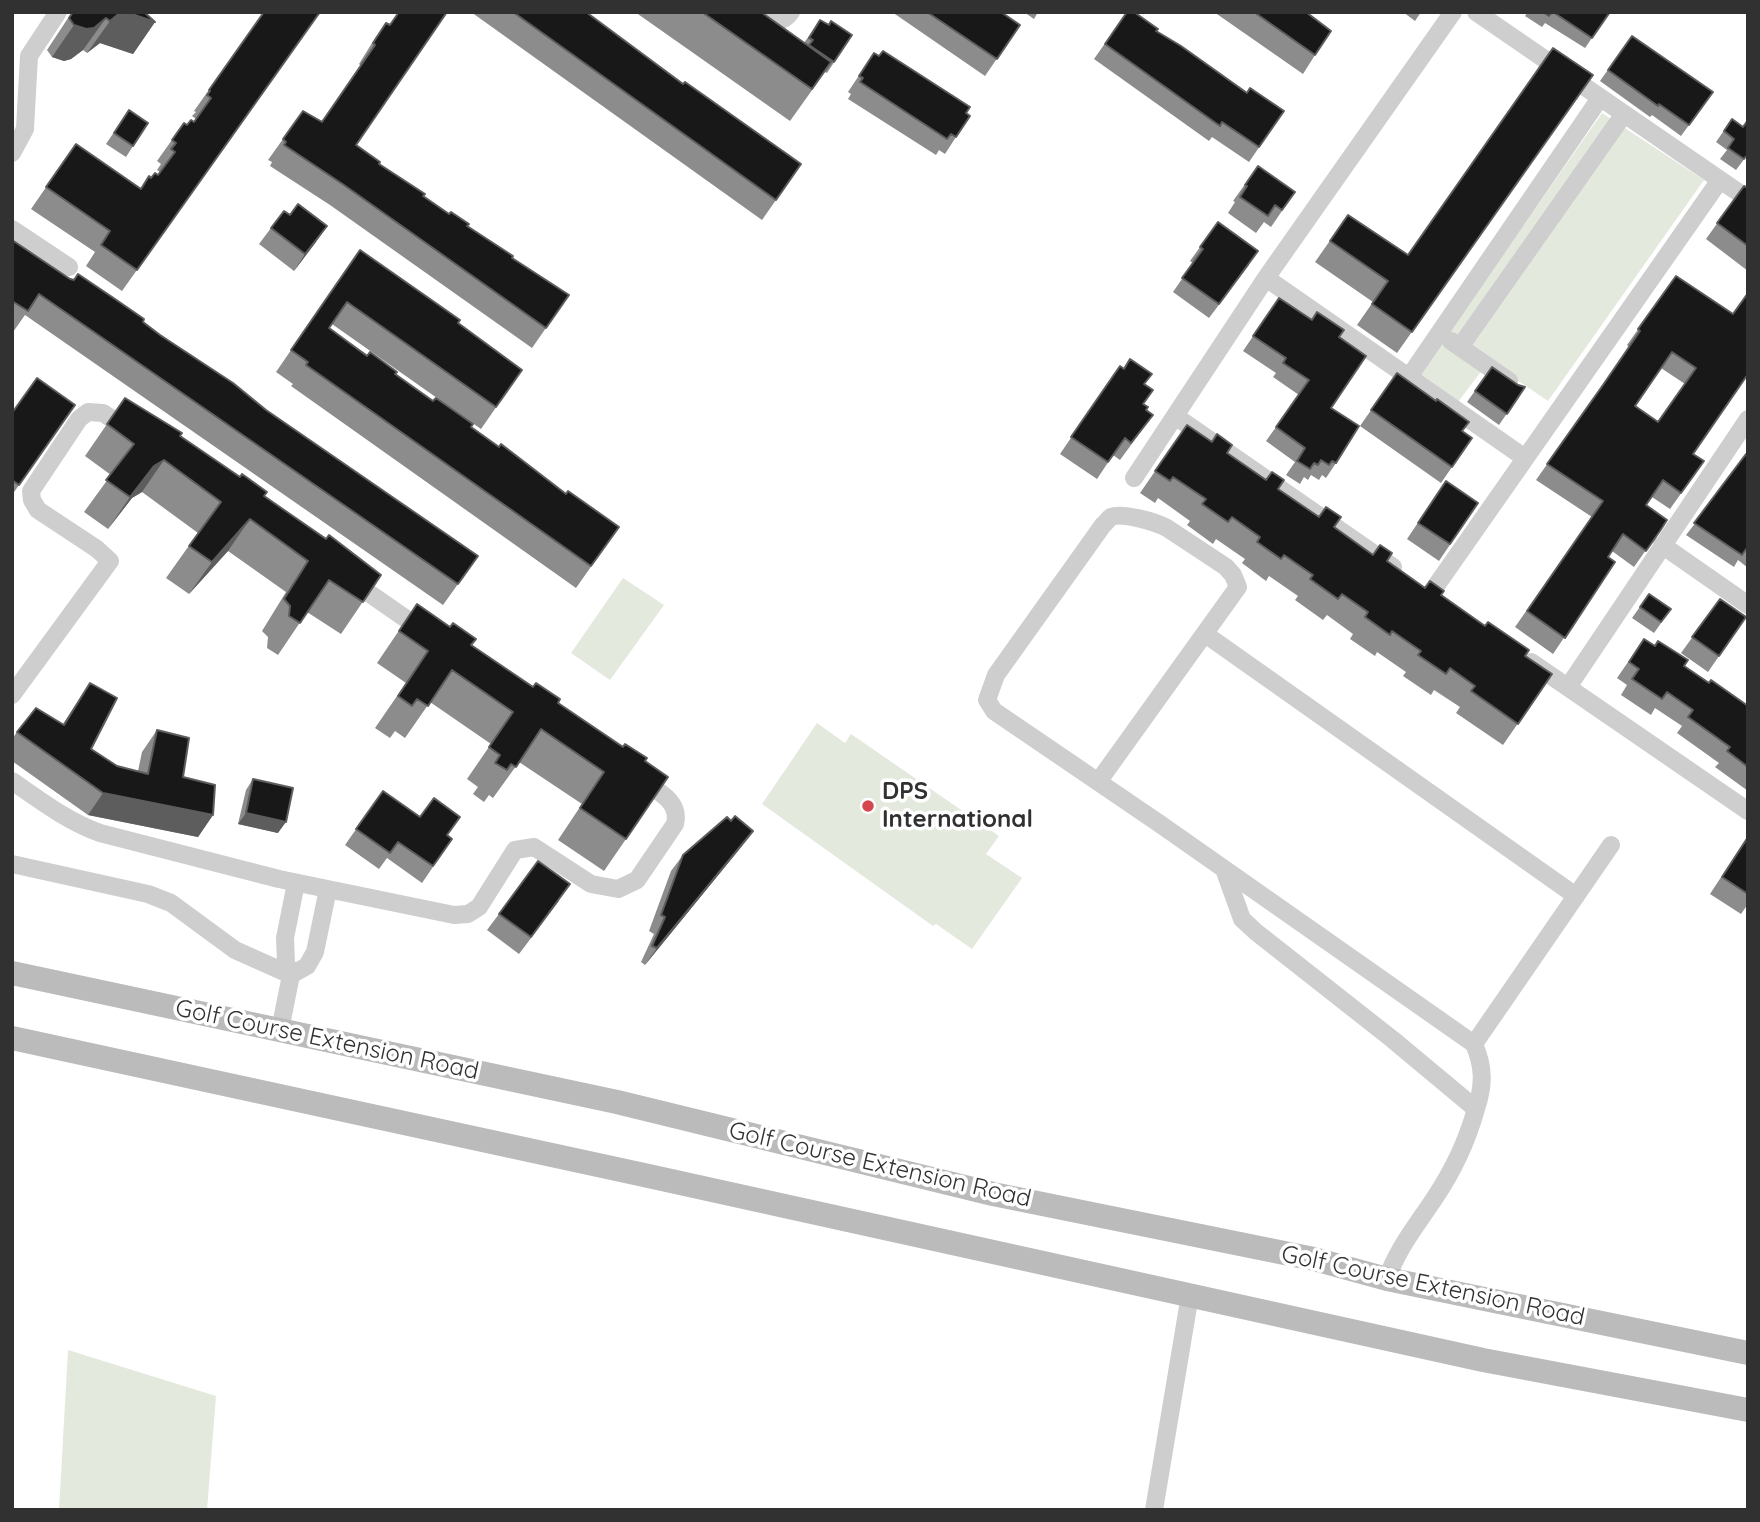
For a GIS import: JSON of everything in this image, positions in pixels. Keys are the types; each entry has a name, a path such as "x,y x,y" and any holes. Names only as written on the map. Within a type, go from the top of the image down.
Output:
{"main road":[{"name":"Golf Course Extension Road","path":"12,973 617,1102 993,1194 1314,1259 1387,1279 1748,1353"},
{"path":"12,1038 1483,1360 1748,1410"}],"street":[{"path":"12,153 24,129 30,57 34,46 58,12"},
{"path":"762,12 770,20 779,22 787,19 791,12"},
{"path":"1134,478 1266,278 1453,12"},
{"path":"1476,12 1748,199"},
{"path":"1409,377 1600,98"},
{"path":"1460,347 1624,114"},
{"path":"1175,416 1426,589 1525,458 1720,180"},
{"path":"12,229 69,267"},
{"path":"1266,278 1525,458"},
{"path":"1440,332 1517,387"},
{"path":"12,695 110,561 97,549 38,510 32,500 31,491 79,419 88,412 103,413 149,444"},
{"path":"1568,687 1662,545 1745,428"},
{"path":"1098,782 1238,587 1233,575 1226,568 1158,523 1121,516 1112,517 1103,525 996,675 987,700 994,712 1474,1044 1482,1063 1482,1092 1458,1158 1393,1260 1387,1279"},
{"path":"1662,545 1748,605"},
{"path":"333,569 435,638"},
{"path":"1205,634 1576,896"},
{"path":"1522,656 1748,811"},
{"path":"12,781 58,813 90,829 288,881 454,915 468,914 479,907 515,850 534,847 591,884 618,889 636,880 675,824 677,815 671,801 626,770"},
{"path":"1474,1044 1611,845"},
{"path":"12,864 148,894 171,902 234,950 290,975"},
{"path":"1224,869 1242,919 1476,1109"},
{"path":"279,1030 290,975 286,963 285,938 288,881"},
{"path":"290,975 307,966 315,952 328,889"},
{"path":"1154,1510 1190,1296"}],"shaded area":[{"path":"1602,113 1704,180 1548,401 1489,361 1458,402 1419,375"},
{"path":"623,578 664,605 610,680 571,653"},
{"path":"817,723 845,743 851,734 999,836 986,854 1022,878 972,949 936,924 933,926 762,804"},
{"path":"68,1350 216,1396 207,1510 59,1510"}],"building":[{"path":"73,12 121,12 110,21 106,18 94,28 86,29 74,25 69,18"},
{"path":"126,12 144,12 155,22"},
{"path":"264,12 320,12 137,270 101,245 110,231 46,187 76,144 141,189 149,176 151,178 155,173 158,175 175,152 171,149 176,143 172,140 184,123 187,125 191,120 194,122 211,98 207,95 209,90"},
{"path":"399,12 447,12 356,145 380,162 379,164 425,194 423,196 469,224 467,226 513,256 512,258 569,295 546,328 284,145 286,142 283,139 303,111 322,122 375,45 373,43 386,23 390,25"},
{"path":"513,12 586,12 683,84 685,82 801,164 776,200"},
{"path":"702,12 761,12 831,62 812,89"},
{"path":"927,12 1001,12 1020,25 997,59"},
{"path":"1127,12 1134,12 1158,29 1156,31 1247,93 1250,88 1284,111 1259,147 1222,122 1220,126 1105,44"},
{"path":"1254,12 1306,12 1331,31 1315,55"},
{"path":"1553,12 1610,12 1592,38"},
{"path":"820,20 829,25 831,21 852,35 834,62 809,45 813,40 809,38"},
{"path":"1632,36 1713,92 1689,125 1608,70"},
{"path":"1553,48 1593,75 1412,332 1372,304 1388,281 1330,241 1348,215 1408,255"},
{"path":"883,51 970,107 966,113 970,116 956,137 951,134 947,139 860,82 863,78 859,76 874,53 879,56"},
{"path":"129,110 148,123 133,146 114,133"},
{"path":"1732,119 1743,127 1748,120 1748,154 1744,159 1728,148 1734,139 1724,131"},
{"path":"1258,166 1295,192 1282,210 1275,205 1268,216 1240,197"},
{"path":"1744,186 1748,188 1748,246 1717,223"},
{"path":"298,204 327,226 305,254 271,228 284,211 290,215"},
{"path":"1218,222 1258,251 1219,304 1182,278"},
{"path":"12,240 70,279 74,280 78,274 115,299 144,319 143,322 160,335 233,383 266,410 478,556 458,584 39,294 28,311 12,301"},
{"path":"360,250 460,320 458,323 522,370 496,407 347,302 329,328 367,356 370,352 433,401 436,398 473,424 471,427 499,447 501,444 566,494 568,491 619,527 591,566 306,365 308,362 291,350"},
{"path":"1676,276 1733,314 1748,293 1748,374 1693,454 1704,461 1681,493 1663,480 1646,505 1667,520 1660,531 1646,551 1623,534 1608,557 1615,562 1565,638 1527,611 1603,501 1547,464 1640,331 1638,329","holes":["1672,352 1696,368 1658,422 1635,406"]},
{"path":"1279,298 1312,320 1317,312 1344,330 1339,337 1366,356 1331,408 1359,426 1336,463 1332,461 1329,465 1321,460 1318,465 1314,463 1310,469 1297,461 1305,448 1276,427 1309,380 1283,363 1286,358 1253,336"},
{"path":"1130,359 1152,374 1144,384 1153,390 1143,404 1153,415 1131,443 1125,438 1108,462 1071,437 1120,366 1124,369"},
{"path":"1492,367 1525,387 1507,414 1475,391"},
{"path":"1397,373 1469,422 1462,431 1472,438 1452,467 1371,410"},
{"path":"37,378 75,405 19,485 12,480 12,413"},
{"path":"125,398 182,433 180,436 240,477 242,474 267,492 264,496 326,539 329,535 381,575 363,602 329,580 300,623 289,616 290,606 284,599 308,561 250,519 212,562 189,546 221,502 164,460 154,466 130,497 106,480 134,444 107,424"},
{"path":"1187,425 1212,442 1217,434 1232,445 1227,453 1266,480 1272,472 1284,480 1278,489 1319,517 1326,507 1341,517 1334,527 1373,555 1380,545 1392,553 1387,561 1425,588 1430,581 1444,591 1441,595 1485,626 1488,622 1529,650 1525,656 1552,674 1518,724 1471,691 1475,686 1450,668 1446,674 1418,655 1421,651 1392,631 1390,635 1365,617 1368,612 1342,594 1338,599 1310,579 1313,575 1284,555 1281,559 1257,542 1260,537 1232,517 1228,522 1202,504 1206,499 1173,477 1170,481 1155,471"},
{"path":"1746,454 1748,549 1742,555 1694,523"},
{"path":"1446,481 1478,503 1450,544 1418,523"},
{"path":"1649,594 1671,609 1661,622 1640,607"},
{"path":"1720,599 1746,617 1719,656 1692,637"},
{"path":"417,604 450,627 453,623 476,639 471,645 533,687 536,683 560,699 558,703 623,747 625,744 647,758 645,761 668,777 626,839 580,808 604,772 541,729 516,767 511,764 507,770 495,763 500,755 489,747 513,712 452,670 428,706 417,699 412,706 398,696 428,651 399,631"},
{"path":"1644,639 1655,646 1658,641 1688,660 1684,666 1709,683 1711,680 1748,706 1748,767 1727,751 1730,747 1688,717 1693,710 1667,692 1662,699 1632,679 1639,669 1629,662"},
{"path":"90,683 117,698 91,749 117,766 148,774 157,730 189,738 183,777 215,785 213,815 103,793 17,732 36,708 64,725"},
{"path":"253,779 293,788 286,822 246,813"},
{"path":"383,791 420,817 434,798 460,817 447,835 452,839 433,866 398,842 390,853 356,829"},
{"path":"735,816 753,831 657,948 652,946 665,917 661,915 683,855 727,817 731,821"},
{"path":"1748,837 1748,894 1722,877"},
{"path":"538,861 570,884 531,937 499,914"}],"place":[{"name":"DPS International","path":"868,806"}]}
